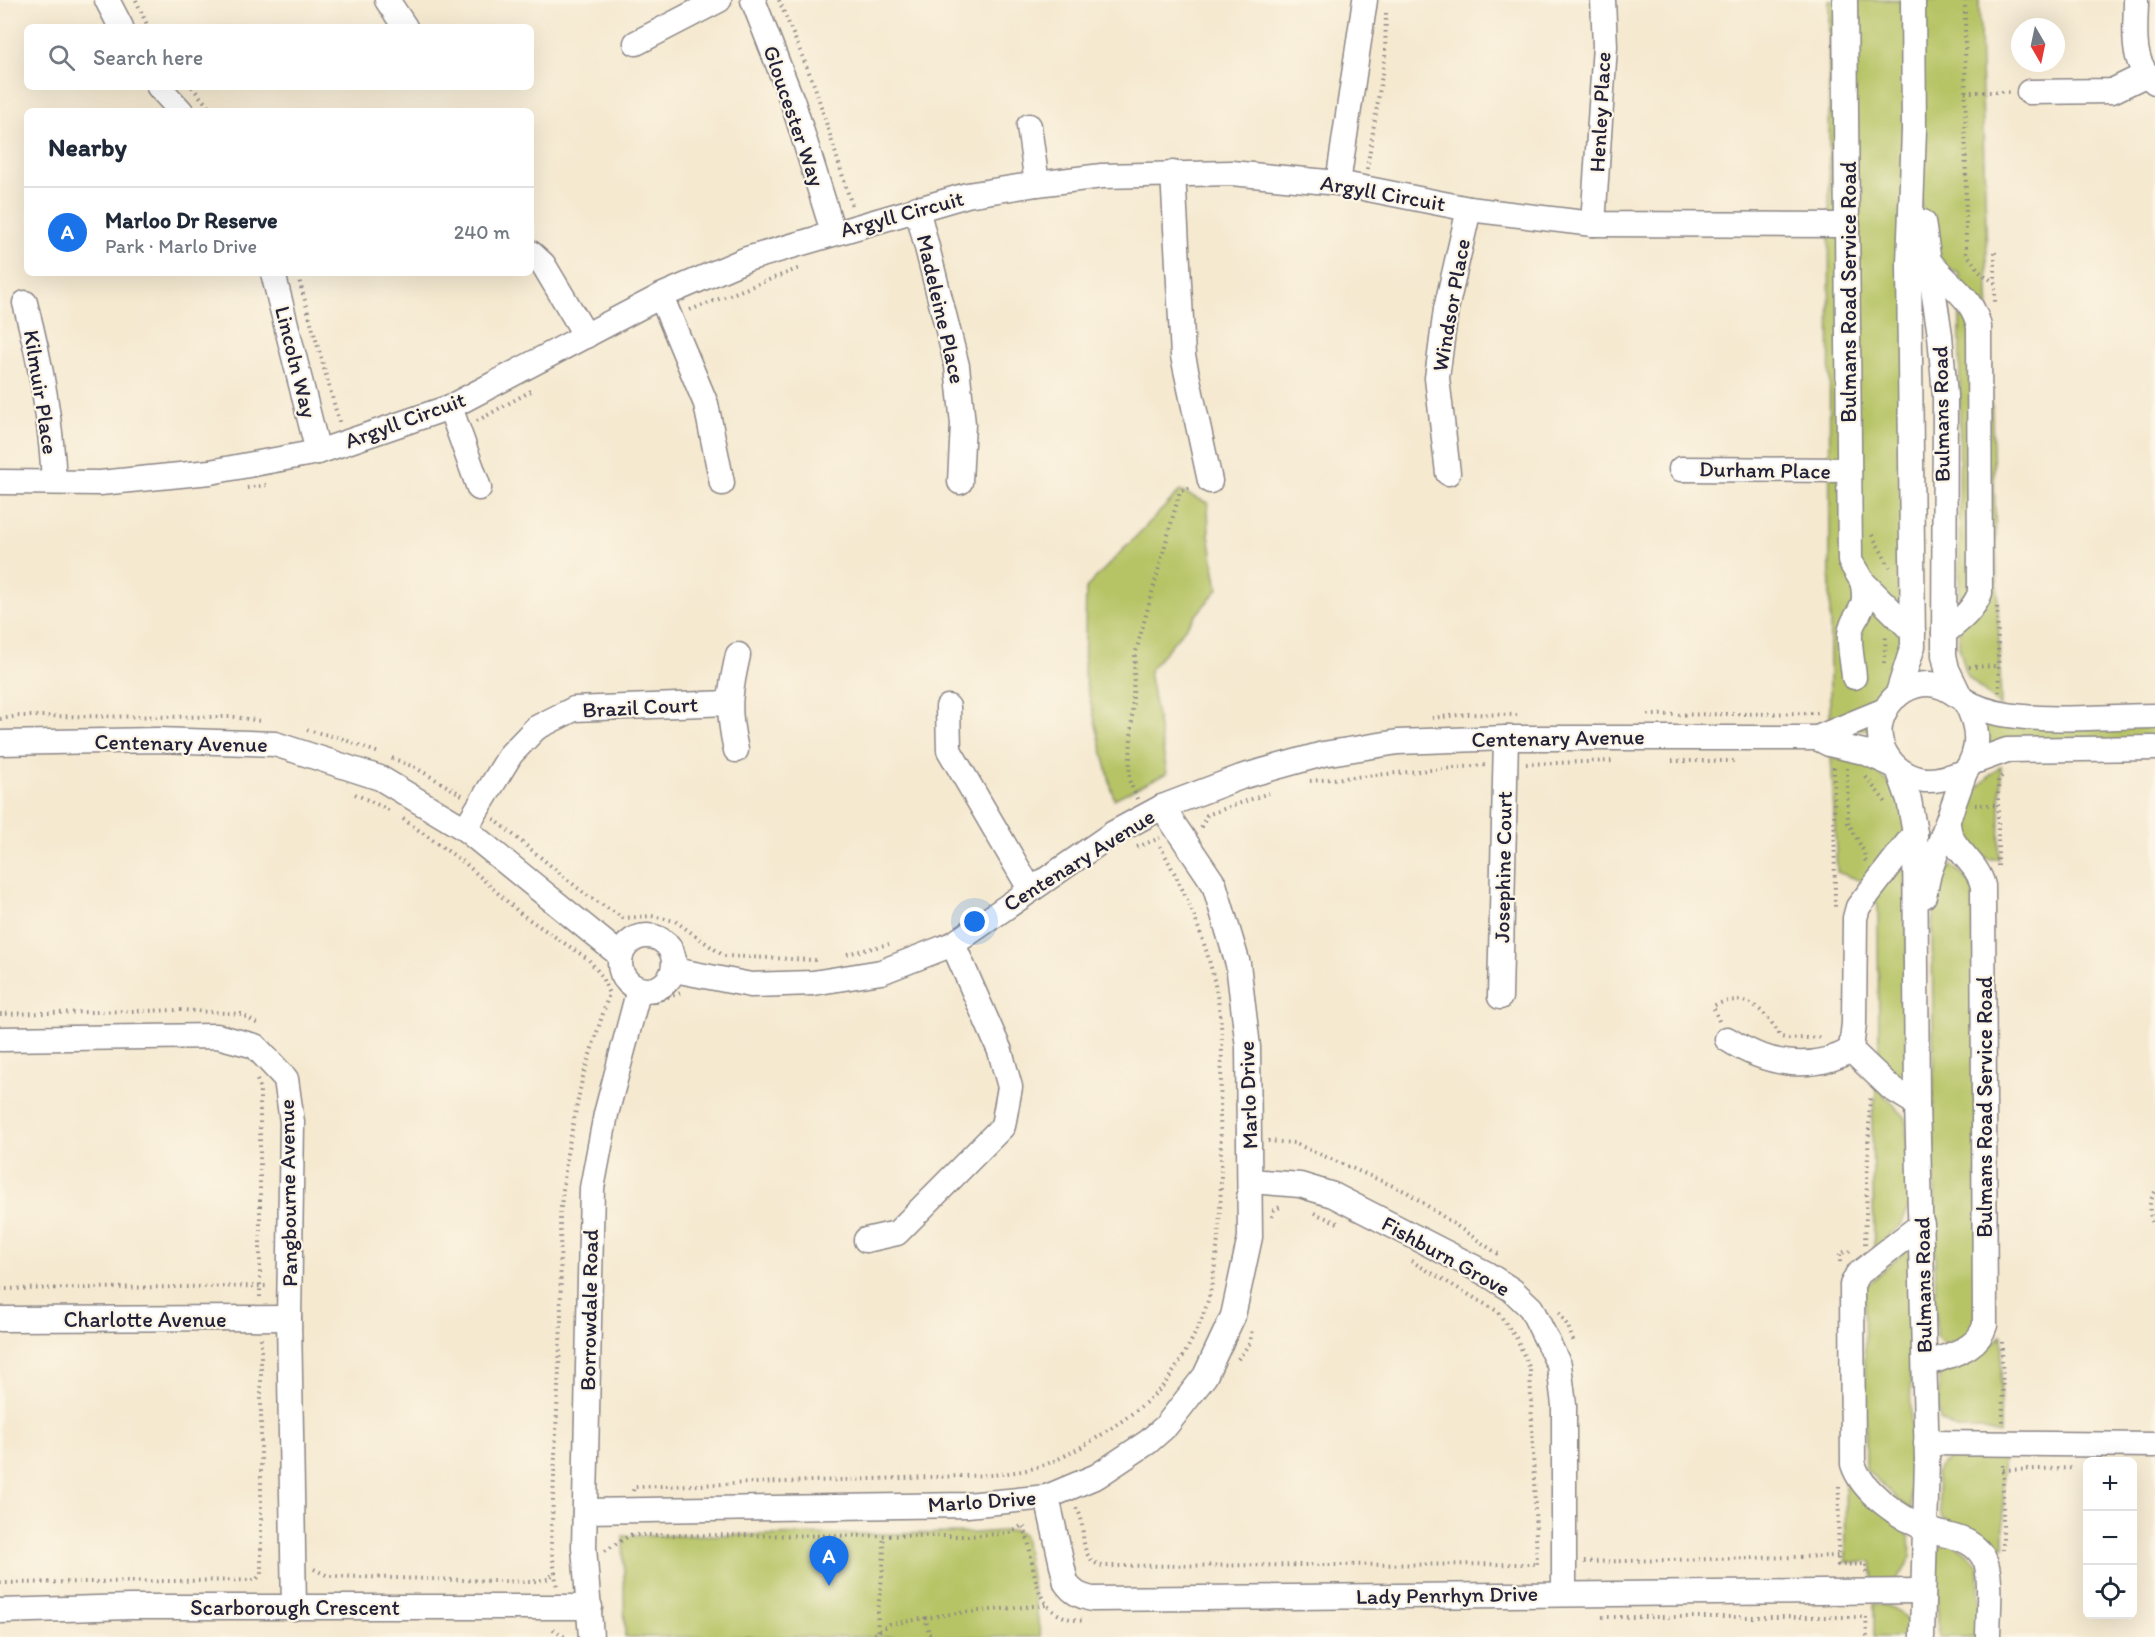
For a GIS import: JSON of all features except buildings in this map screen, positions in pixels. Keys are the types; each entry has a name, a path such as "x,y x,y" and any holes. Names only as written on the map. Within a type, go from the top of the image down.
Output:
{"street":[{"path":"107,0 119,24"},
{"path":"387,0 403,24"},
{"path":"636,43 719,0"},
{"name":"Gloucester Way","path":"753,0 793,103 831,223"},
{"path":"1339,176 1365,0"},
{"name":"Henley Place","path":"1593,224 1605,46 1604,0"},
{"name":"Bulmans Road Service Road","path":"1845,0 1850,561 1862,581 1914,632"},
{"name":"Bulmans Road","path":"1891,703 1910,659 1914,632 1909,263 1914,130 1913,0"},
{"path":"2030,92 2112,91 2150,78 2136,53 2136,0"},
{"path":"162,90 178,108"},
{"path":"1029,126 1037,184"},
{"name":"Bulmans Road","path":"1914,130 1927,258 1940,335 1945,396 1944,633 1947,669 1962,698"},
{"path":"1173,174 1183,356 1210,481"},
{"name":"Argyll Circuit","path":"0,482 100,483 210,472 316,443 453,418 586,336 666,307 747,259 831,223 917,208 967,195 1037,184 1102,176 1173,174 1339,176 1469,209 1593,224 1848,225"},
{"name":"Madeleine Place","path":"917,208 957,366 963,424 960,482"},
{"name":"Windsor Place","path":"1448,473 1437,378 1446,309 1469,209"},
{"path":"534,256 543,264 586,336"},
{"path":"1927,258 1934,269 1972,305 1979,327 1980,593 1976,604 1965,617 1944,633"},
{"name":"Lincoln Way","path":"274,276 316,443"},
{"name":"Kilmuir Place","path":"25,303 42,367 51,435 54,482"},
{"path":"666,307 706,404 722,483"},
{"path":"453,418 479,488"},
{"name":"Durham Place","path":"1681,469 1849,471"},
{"name":"Bulmans Road Service Road","path":"1854,677 1850,634 1862,612 1864,590 1862,581"},
{"path":"1862,612 1889,607"},
{"name":"Brazil Court","path":"736,750 728,719 738,655"},
{"path":"2155,716 2025,717 1998,713 1962,698 1945,687 1928,684 1911,687 1891,703 1880,739 1885,753 1895,767 1911,777 1927,780 1944,779 2007,750 2155,748"},
{"path":"1962,698 1973,715 1976,731 1976,748 1968,767"},
{"name":"Brazil Court","path":"465,829 511,754 537,728 574,709 729,703"},
{"name":"Centenary Avenue","path":"674,970 751,985 813,983 881,972 953,944 1112,834 1144,804 1323,754 1398,742 1506,738 1817,738 1891,703"},
{"path":"948,707 949,750 1030,889"},
{"name":"Josephine Court","path":"1500,997 1506,738"},
{"name":"Centenary Avenue","path":"1817,738 1829,744 1864,752 1895,767"},
{"name":"Centenary Avenue","path":"0,743 157,740 275,744 380,778 465,829 621,956"},
{"name":"Bulmans Road","path":"1895,767 1909,800 1915,832 1917,1104 1922,1224 1926,1443 1922,1637"},
{"name":"Bulmans Road","path":"1916,933 1929,873 1968,767"},
{"name":"Marlo Drive","path":"585,1511 967,1505 1048,1506 1148,1442 1166,1426 1205,1376 1233,1316 1261,1182 1238,964 1214,884 1144,804"},
{"name":"Bulmans Road Service Road","path":"1925,1365 1966,1349 1982,1335 1985,1325 1983,886 1974,864 1948,834 1948,824"},
{"path":"1851,1050 1854,1023 1854,918 1858,907 1870,890 1915,832"},
{"path":"641,937 658,938 672,951 674,970 663,986 654,990 639,989 624,978 620,969 621,956 632,941 641,937"},
{"path":"866,1240 897,1233 1004,1126 1010,1087 1000,1050 953,944"},
{"name":"Borrowdale Road","path":"591,1637 584,1546 592,1188 606,1114 639,989"},
{"name":"Pangbourne Avenue","path":"0,1039 217,1035 255,1046 286,1079 292,1122 289,1318 294,1608"},
{"path":"1727,1039 1750,1054 1773,1061 1830,1061 1851,1050"},
{"path":"1851,1050 1904,1098 1917,1104"},
{"name":"Fishburn Grove","path":"1261,1182 1300,1185 1333,1195 1487,1274 1512,1290 1531,1308 1559,1365 1564,1405 1576,1562 1564,1594"},
{"path":"1922,1224 1857,1275 1852,1285 1852,1452 1856,1473 1896,1512 1926,1529 1942,1532 1967,1542 1975,1548 1985,1562 1988,1637"},
{"name":"Charlotte Avenue","path":"0,1319 289,1318"},
{"path":"1926,1443 2155,1445"},
{"name":"Lady Penrhyn Drive","path":"1048,1506 1066,1583 1071,1591 1092,1599 1922,1591"},
{"name":"Scarborough Crescent","path":"0,1611 130,1607 590,1607"}],"path":[{"path":"136,0 147,24"},
{"path":"779,0 815,87 852,206"},
{"path":"1965,0 1966,253 1980,272 1995,283 1995,252"},
{"path":"1339,176 1367,173 1385,56 1386,11"},
{"path":"195,90 210,108"},
{"path":"831,223 852,206 864,203"},
{"path":"666,307 809,264"},
{"path":"298,276 341,428"},
{"path":"453,418 476,421 537,388"},
{"path":"316,443 351,424"},
{"path":"1144,804 1129,780 1135,655 1180,491 1210,481"},
{"path":"244,489 267,485"},
{"path":"1644,715 1831,712"},
{"path":"1424,719 1468,714 1526,715"},
{"path":"0,718 30,716 235,717 267,722"},
{"path":"298,728 340,738 416,768 449,785 585,894 623,918 652,916 675,921 724,956 821,960"},
{"path":"1306,782 1386,772 1506,764 1615,761"},
{"path":"1670,761 1744,761"},
{"path":"1827,764 1834,767 1835,908"},
{"path":"1847,767 1848,822 1864,852 1870,890"},
{"path":"345,790 395,813 466,864 521,914 588,959 607,987 609,994 582,1080 567,1154 560,1215 561,1322 551,1544 555,1573"},
{"path":"1204,834 1201,825 1207,815 1275,791"},
{"path":"606,1562 605,1551 632,1535 634,1487 993,1475 1035,1468 1070,1453 1116,1426 1165,1383 1192,1338 1209,1294 1221,1198 1219,1075 1222,1043 1213,976 1201,930 1180,882 1157,840"},
{"path":"842,955 894,943"},
{"path":"1727,1039 1713,1006 1731,1000 1764,1011 1781,1037 1811,1039 1831,1035"},
{"path":"1840,1264 1840,1253 1860,1250 1865,1246 1870,1086 1873,1069"},
{"path":"0,1289 260,1286 260,1088 256,1076"},
{"path":"1266,1146 1263,1141 1294,1143 1407,1192 1502,1257"},
{"path":"1261,1182 1274,1210 1271,1226"},
{"path":"2155,1192 2149,1201 2150,1215 2155,1228"},
{"path":"1274,1210 1287,1205"},
{"path":"1311,1212 1344,1226"},
{"path":"1406,1258 1497,1311 1517,1339 1530,1369 1537,1564"},
{"path":"1554,1307 1568,1326 1577,1353"},
{"path":"1232,1368 1250,1343 1253,1321"},
{"path":"0,1583 256,1580 261,1574 261,1337"},
{"path":"2003,1470 2076,1468"},
{"path":"1839,1475 1838,1565 1866,1564 1866,1637"},
{"path":"1023,1525 1048,1506 1078,1507 1085,1503"},
{"path":"1078,1507 1084,1546 1095,1564 1103,1566 1537,1564 1838,1556"},
{"path":"878,1637 878,1596 885,1560 883,1535"},
{"path":"1576,1562 1586,1552"},
{"path":"869,1637 877,1629 890,1623 925,1617 1046,1605"},
{"path":"925,1617 930,1635 938,1637"}],"green space":[{"path":"1829,0 1910,0 1909,634 1871,730 1830,725"},
{"path":"1913,0 1979,0 2001,707 1967,676 1959,646 1960,274 1927,258 1914,130"},
{"path":"1180,491 1208,503 1209,535 1218,589 1149,671 1167,773 1114,799 1084,675 1086,588"},
{"path":"1980,718 2155,724 2155,742 1980,751"},
{"path":"1831,756 1869,768 1877,773 1892,787 1908,811 1906,1084 1879,1065 1878,906 1865,882 1837,872"},
{"path":"2001,766 1999,859 1988,859 1967,841 1962,820 1965,809 1977,789"},
{"path":"1951,865 1969,881 1976,895 1979,1324 1972,1336 1946,1345 1936,1337 1932,923 1943,877"},
{"path":"1877,1087 1906,1118 1910,1204 1901,1225 1874,1249 1872,1118"},
{"path":"1910,1247 1911,1511 1866,1470 1864,1288"},
{"path":"2002,1335 2000,1434 1981,1429 1956,1429 1940,1420 1937,1403 1940,1376 1949,1369 1977,1358"},
{"path":"1973,1454 2003,1458 2004,1546 1988,1550 1941,1516 1936,1474 1942,1463 1956,1456"},
{"path":"1845,1474 1910,1537 1909,1561 1895,1581 1874,1582 1872,1562 1846,1562"},
{"path":"1015,1530 1024,1536 1041,1637 625,1637 623,1536 974,1533"},
{"path":"1949,1543 1966,1551 1979,1566 1980,1637 1938,1637 1937,1555 1940,1547"},
{"path":"1874,1604 1888,1606 1905,1617 1911,1637 1874,1637"}],"place":[{"name":"Marloo Dr Reserve","path":"829,1586"}]}
